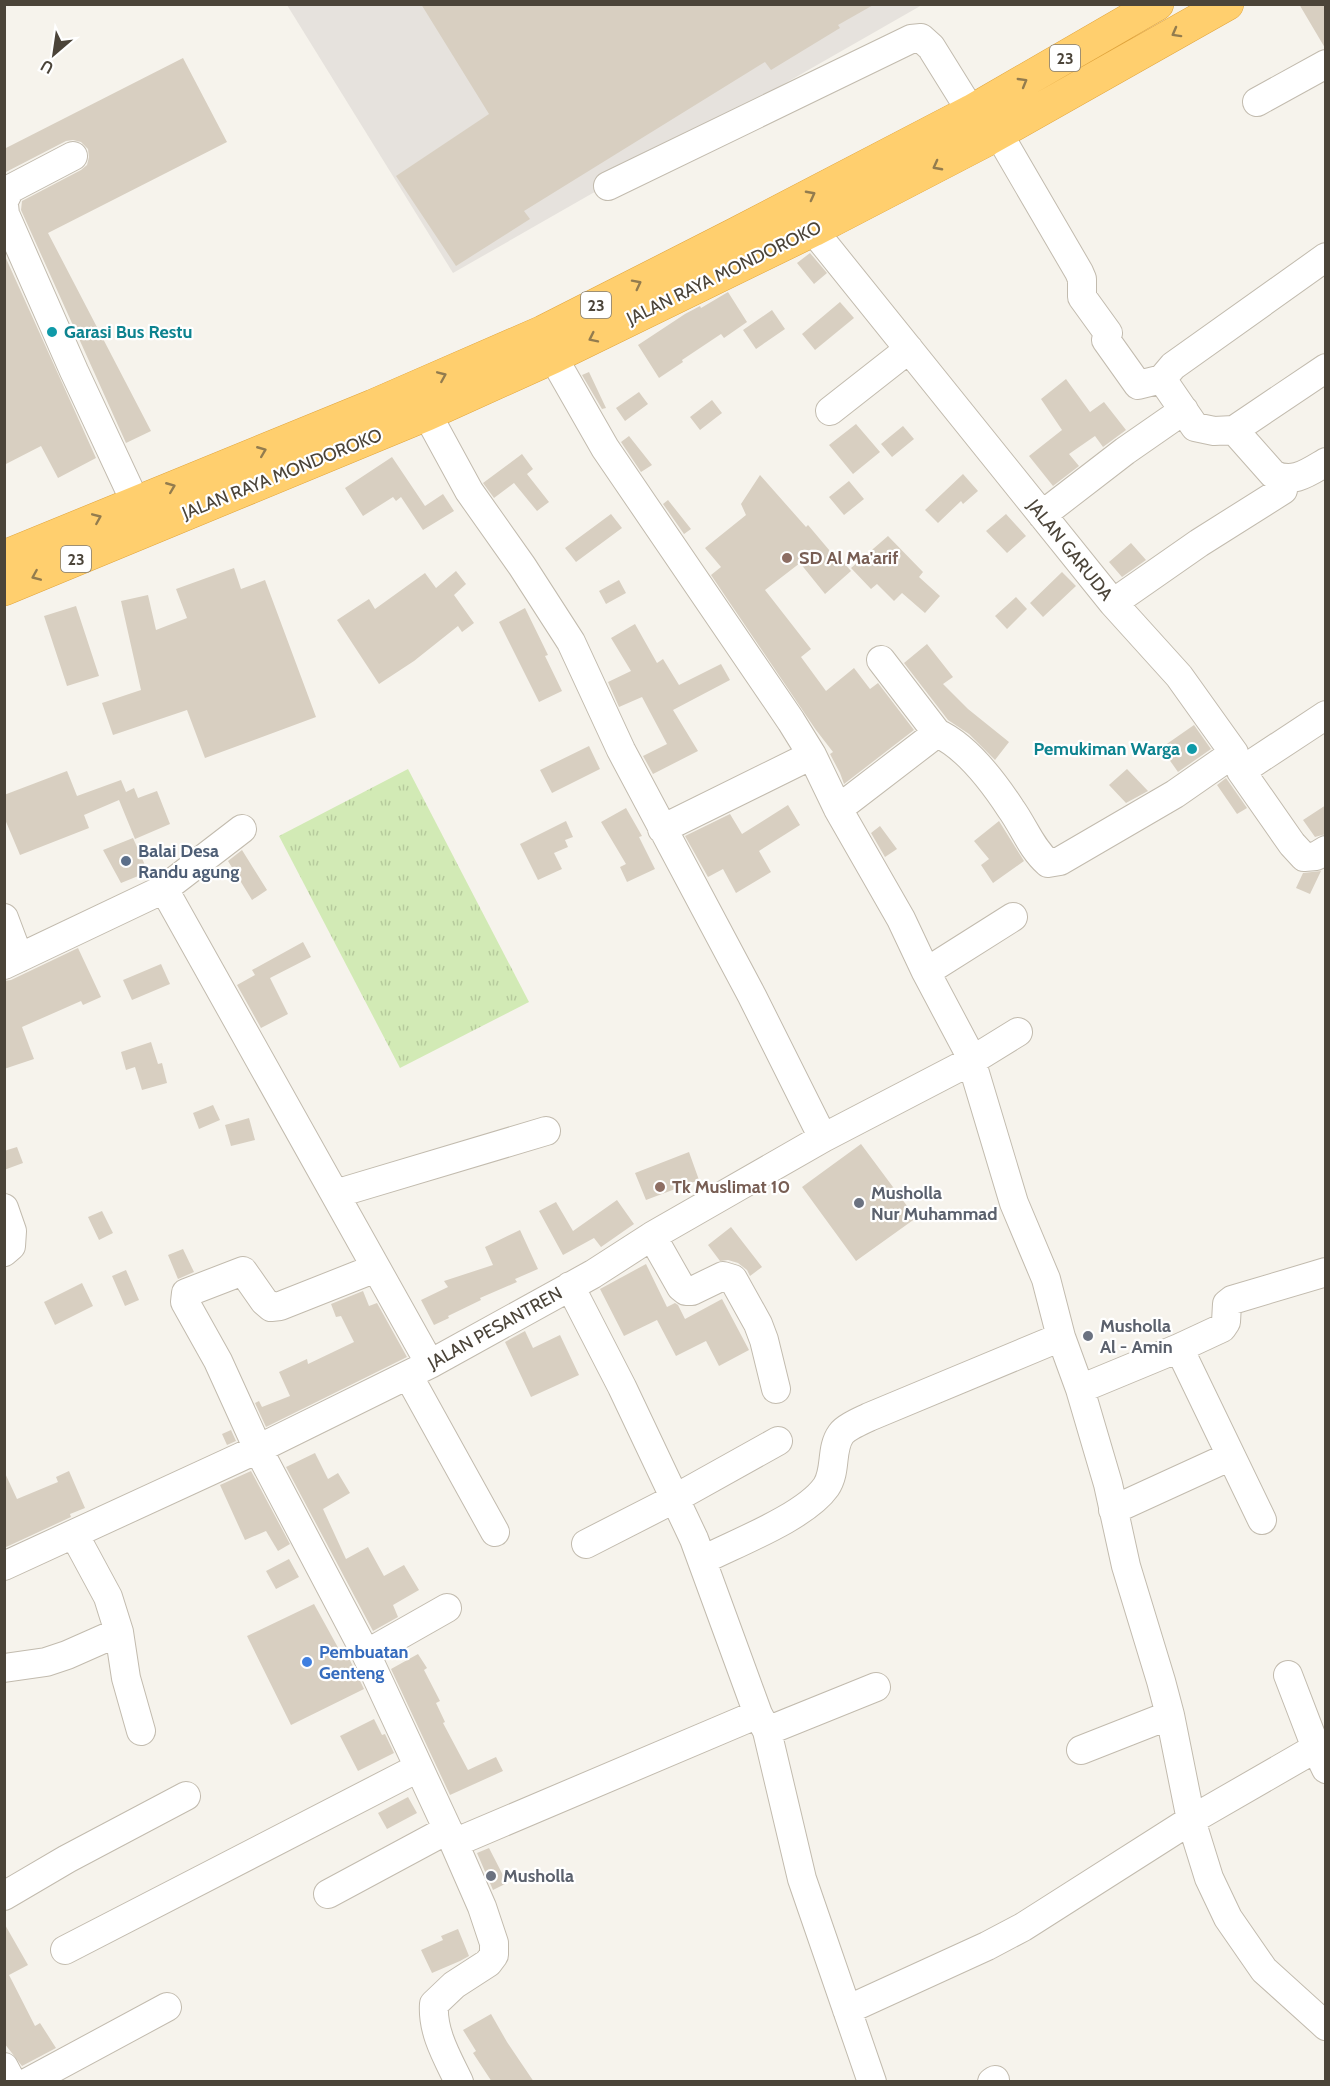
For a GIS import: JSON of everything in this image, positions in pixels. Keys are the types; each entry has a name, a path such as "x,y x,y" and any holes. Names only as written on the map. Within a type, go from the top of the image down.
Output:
{"highway":[{"name":"JALAN RAYA MONDOROKO","path":"4,589 142,516 373,406 543,332 972,111 1157,4"},
{"name":"JALAN RAYA MONDOROKO","path":"4,557 142,516 427,414 553,357 813,230 993,136 1227,4"}],"street":[{"path":"608,186 911,39 921,38 931,47 972,111 993,136 1079,272 1082,279 1082,297 1108,333 1106,340 1138,385 1167,373 1325,258"},
{"path":"1257,102 1326,64"},
{"path":"73,156 10,189 4,203 5,214 142,516"},
{"name":"JALAN GARUDA","path":"813,230 1113,603 1179,676 1292,844 1304,857 1316,856 1326,850"},
{"path":"830,411 909,349"},
{"path":"553,357 605,448 812,755 838,809 901,919 966,1049 1014,1203 1046,1279 1061,1337 1080,1389 1126,1566 1170,1715 1191,1820 1209,1878 1228,1918 1264,1970 1326,2026"},
{"path":"1167,373 1184,411 1195,427 1214,431 1234,430 1326,368"},
{"path":"1042,515 1125,451 1184,411"},
{"path":"427,414 469,491 522,566 571,642 621,750 752,996 816,1123"},
{"path":"1234,430 1273,474 1280,478 1294,478 1326,462"},
{"path":"1113,603 1199,543 1283,490"},
{"path":"881,660 937,733 959,747 988,778 1011,809 1039,855 1048,862 1060,861 1166,800 1326,715"},
{"path":"838,809 937,733"},
{"path":"662,829 812,755"},
{"path":"4,918 12,962 164,889 242,830"},
{"path":"164,889 376,1268 419,1370 495,1532"},
{"path":"926,972 1013,917"},
{"name":"JALAN PESANTREN","path":"4,1566 258,1449 419,1370 570,1286 652,1236 816,1123 966,1049 1018,1032"},
{"path":"335,1194 546,1131"},
{"path":"4,1208 12,1231 11,1246 4,1252"},
{"path":"652,1236 681,1287 686,1291 692,1291 723,1276 733,1279 758,1324 776,1389"},
{"path":"376,1268 280,1306 271,1307 264,1301 243,1271 186,1293 185,1302 218,1361 258,1449 366,1654 482,1907 494,1943 494,1955 478,1972 454,1985 434,2004 433,2016 440,2041 459,2082"},
{"path":"1080,1389 1222,1328 1226,1322 1227,1304 1232,1300 1326,1272"},
{"path":"570,1286 622,1387 702,1560 762,1723 802,1879 872,2082"},
{"path":"702,1560 789,1517 813,1500 825,1488 832,1474 835,1450 842,1432 869,1417 1061,1337"},
{"path":"1179,1348 1262,1520"},
{"path":"586,1545 778,1441"},
{"path":"1113,1510 1231,1456"},
{"path":"74,1534 108,1597 119,1632 126,1678 141,1731"},
{"path":"366,1654 447,1608"},
{"path":"4,1668 46,1662 119,1632"},
{"path":"847,2010 987,1946 1023,1927 1191,1820 1321,1759 1288,1675"},
{"path":"328,1894 451,1837 762,1723 876,1687"},
{"path":"1081,1750 1170,1715"},
{"path":"65,1950 418,1768"},
{"path":"4,1896 67,1859 186,1796"},
{"path":"28,2082 167,2007"},
{"path":"4,2067 12,2082"}],"shaded area":[{"path":"287,5 922,5 453,273"}],"green space":[{"path":"408,769 529,1002 400,1068 279,836"}],"building":[{"path":"421,4 875,4 838,25 840,28 771,70 765,62 524,211 530,219 456,266 396,176 489,114"},
{"path":"1299,4 1326,4 1326,48 1325,48"},
{"path":"183,58 227,142 48,233 151,431 126,443 21,210 22,201 87,165 88,149 81,142 66,141 4,173 4,149"},
{"path":"810,253 827,273 814,284 797,263"},
{"path":"4,254 96,458 58,478 41,446 4,465"},
{"path":"728,292 747,322 724,338 721,334 659,378 638,345 685,314 700,306 701,308"},
{"path":"840,302 854,318 815,350 802,334"},
{"path":"772,310 785,329 756,349 743,330"},
{"path":"589,372 606,408 602,409 582,375"},
{"path":"1066,379 1090,412 1104,402 1126,430 1103,447 1095,436 1069,454 1079,466 1053,486 1029,456 1062,430 1041,399"},
{"path":"639,392 648,404 625,421 616,408"},
{"path":"712,400 722,413 700,430 690,417"},
{"path":"856,424 880,452 853,474 829,445"},
{"path":"903,426 914,439 892,457 881,444"},
{"path":"629,436 652,465 641,472 621,442"},
{"path":"522,454 533,469 527,474 549,502 537,511 514,483 494,498 483,483"},
{"path":"392,457 425,506 443,494 454,511 423,530 401,497 396,501 393,497 363,516 345,488"},
{"path":"963,474 978,491 963,504 961,501 938,523 925,510"},
{"path":"760,475 806,527 808,525 835,557 837,555 851,571 825,594 800,563 765,590 811,649 801,657 826,691 854,668 870,689 878,683 914,730 844,784 830,754 833,752 711,575 721,567 705,548 746,515 741,504"},
{"path":"849,481 864,499 844,515 829,497"},
{"path":"668,500 691,529 684,534 663,504"},
{"path":"611,514 622,528 576,562 565,548"},
{"path":"1006,514 1026,536 1007,553 986,531"},
{"path":"888,536 923,572 919,577 940,596 925,613 902,593 894,601 877,584 871,589 851,568"},
{"path":"1131,543 1146,560 1122,577 1109,562"},
{"path":"234,568 241,589 265,580 316,717 205,758 187,710 113,735 102,703 141,690 121,601 148,595 156,630 187,618 176,589"},
{"path":"456,571 466,584 454,595 474,623 462,632 458,626 414,661 379,684 337,620 369,599 375,609 425,573 436,588"},
{"path":"1062,572 1076,586 1043,617 1030,603"},
{"path":"619,580 626,593 606,604 599,591"},
{"path":"1016,597 1027,609 1007,629 995,616"},
{"path":"76,606 99,676 67,686 44,616"},
{"path":"525,608 548,655 545,656 562,691 539,702 499,622"},
{"path":"635,624 657,663 663,659 679,685 721,664 730,680 673,710 698,751 653,774 643,756 667,744 642,697 619,707 608,682 631,671 611,638"},
{"path":"927,644 953,677 943,684 968,709 1009,742 995,760 969,734 948,720 904,663"},
{"name":"Pemukiman Warga","path":"1194,725 1211,749 1178,772 1161,748"},
{"path":"589,746 600,769 552,793 540,770"},
{"path":"1127,769 1148,791 1126,803 1109,785"},
{"path":"67,771 77,796 121,780 126,792 134,788 138,798 157,791 170,824 135,839 119,800 84,815 89,828 20,855 4,817 4,795"},
{"path":"1226,778 1247,808 1237,814 1217,785"},
{"path":"788,805 800,825 759,851 771,872 736,893 723,869 708,877 685,836 730,814 742,834"},
{"path":"1326,805 1326,834 1315,837 1303,820"},
{"path":"626,808 642,836 639,837 655,869 627,882 620,867 626,864 601,822"},
{"path":"566,821 573,837 565,840 568,847 554,853 562,869 538,880 520,844"},
{"path":"999,821 1024,861 993,883 981,865 989,859 974,841"},
{"path":"880,826 897,849 885,857 871,833"},
{"name":"Balai Desa Randu agung","path":"133,838 148,872 121,883 103,850"},
{"path":"242,850 267,890 252,900 228,861"},
{"path":"1321,871 1310,894 1296,888 1303,873"},
{"path":"303,942 311,957 270,978 288,1014 261,1028 237,985 255,975 252,970"},
{"path":"78,948 101,997 83,1005 81,1001 22,1027 34,1059 4,1069 4,981 11,980"},
{"path":"161,964 170,984 132,1000 123,980"},
{"path":"151,1042 158,1064 162,1063 167,1083 142,1090 135,1067 126,1070 121,1052"},
{"path":"213,1105 220,1120 199,1129 193,1113"},
{"path":"249,1118 255,1140 231,1146 225,1125"},
{"name":"Musholla Nur Muhammad","path":"861,1144 916,1218 856,1261 802,1187"},
{"path":"17,1147 23,1163 4,1170 4,1151"},
{"name":"Tk Muslimat 10","path":"689,1152 699,1180 646,1200 635,1173"},
{"path":"617,1200 634,1224 601,1247 594,1238 563,1255 539,1211 556,1202 573,1231"},
{"path":"102,1211 113,1233 99,1240 88,1217"},
{"path":"731,1227 762,1267 750,1276 747,1270 738,1263 728,1260 720,1261 708,1245"},
{"path":"520,1230 538,1269 515,1279 517,1282 480,1298 481,1300 434,1325 421,1300 448,1287 444,1281 493,1265 485,1247"},
{"path":"183,1249 194,1272 178,1279 168,1255"},
{"path":"646,1264 667,1307 675,1303 678,1305 685,1319 722,1299 749,1350 719,1366 706,1341 676,1356 657,1320 624,1336 600,1289"},
{"path":"126,1270 139,1300 125,1306 112,1276"},
{"path":"82,1283 93,1306 55,1325 44,1302"},
{"path":"363,1291 369,1306 377,1303 407,1357 266,1427 255,1403 259,1401 262,1407 290,1396 279,1372 307,1359 308,1364 354,1342 341,1316 336,1317 331,1304"},
{"path":"525,1331 533,1348 560,1335 579,1375 531,1397 505,1342"},
{"path":"231,1430 236,1441 227,1445 222,1434"},
{"path":"315,1453 328,1479 338,1473 350,1493 323,1509 346,1559 368,1547 384,1576 404,1565 419,1590 393,1605 398,1617 373,1631 286,1467"},
{"path":"4,1471 17,1499 58,1482 56,1477 69,1471 85,1508 70,1514 71,1517 4,1548"},
{"path":"251,1471 290,1544 278,1551 266,1531 245,1540 220,1485"},
{"path":"289,1559 299,1577 276,1589 266,1571"},
{"path":"314,1604 341,1653 345,1650 364,1689 291,1725 247,1636"},
{"path":"418,1654 427,1668 424,1670 440,1701 436,1703 445,1722 443,1723 468,1770 496,1757 503,1771 450,1795 391,1669"},
{"path":"374,1719 382,1735 385,1734 394,1753 358,1771 340,1736"},
{"path":"408,1797 417,1813 387,1829 378,1813"},
{"name":"Musholla","path":"489,1848 507,1883 493,1890 477,1853"},
{"path":"4,1923 28,1965 9,1975 35,2026 40,2023 56,2048 22,2066 4,2043"},
{"path":"458,1929 469,1956 432,1973 421,1950 443,1940 441,1936"},
{"path":"491,2014 534,2082 492,2082 473,2053 476,2051 463,2030"}],"place":[{"name":"Garasi Bus Restu","path":"52,332"},
{"name":"SD Al Ma'arif","path":"787,558"},
{"name":"Pemukiman Warga","path":"1192,749"},
{"name":"Balai Desa Randu agung","path":"126,861"},
{"name":"Tk Muslimat 10","path":"660,1187"},
{"name":"Musholla Nur Muhammad","path":"859,1203"},
{"name":"Musholla Al - Amin","path":"1088,1336"},
{"name":"Pembuatan Genteng","path":"307,1662"},
{"name":"Musholla","path":"491,1876"}]}
